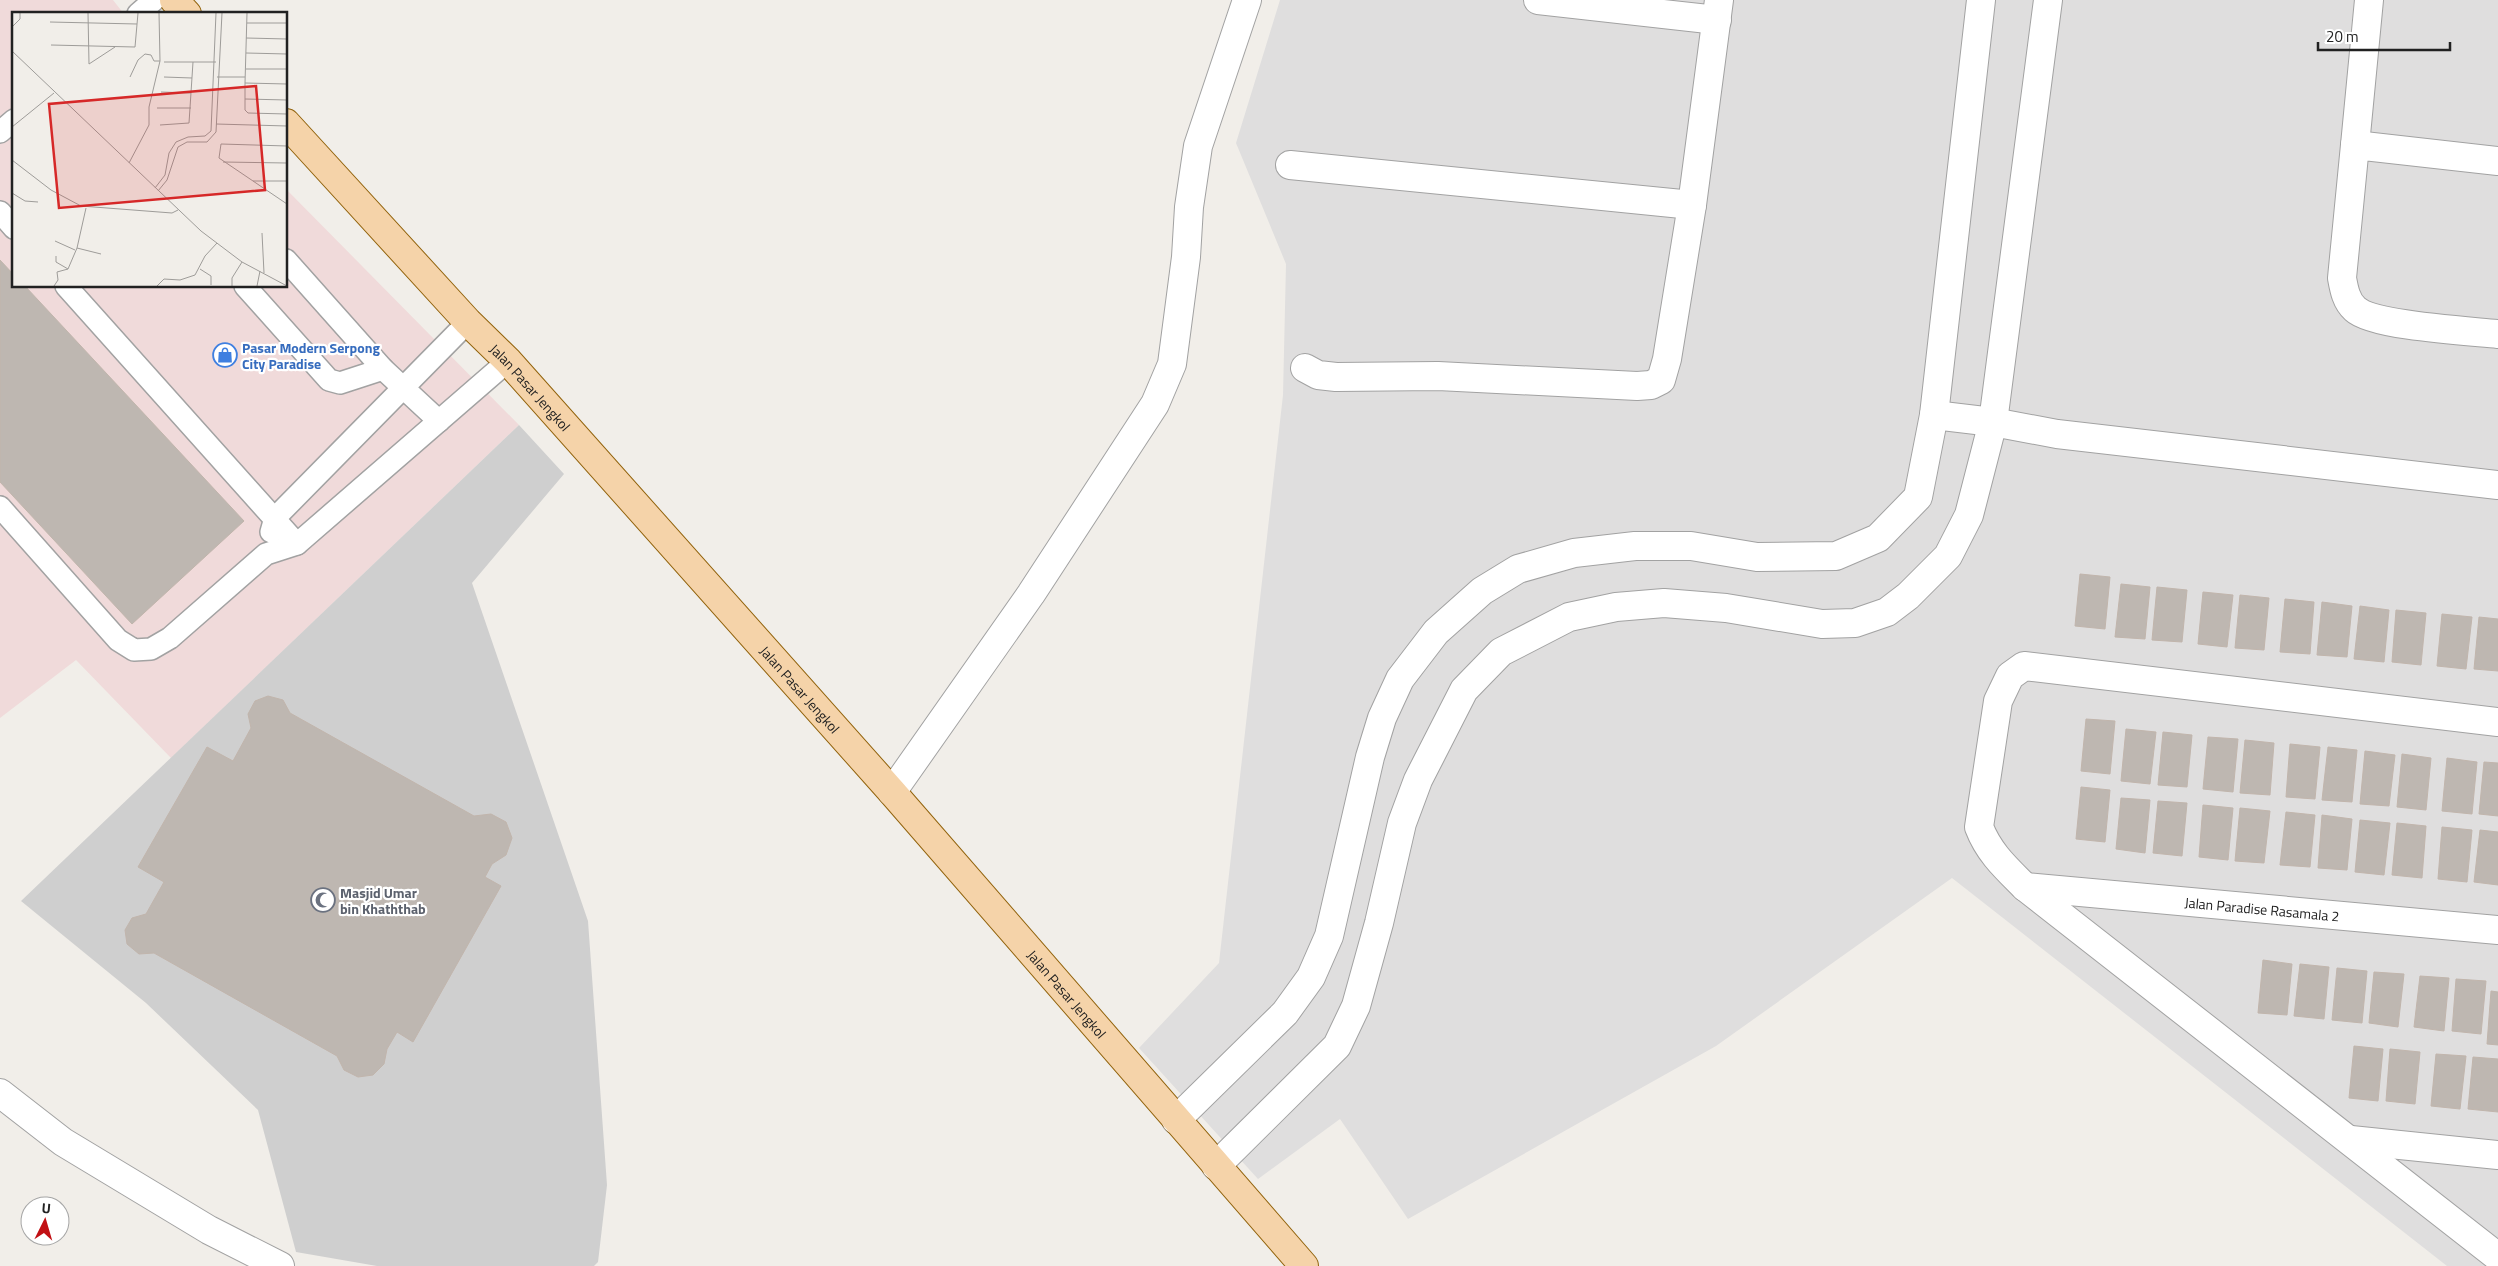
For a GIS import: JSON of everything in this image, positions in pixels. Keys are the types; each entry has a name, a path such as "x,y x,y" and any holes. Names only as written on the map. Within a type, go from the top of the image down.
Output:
{"main road":[{"path":"174,0 185,12"},
{"name":"Jalan Pasar Jengkol","path":"288,124 468,322 508,361 892,792 1304,1266"}],"street":[{"path":"892,792 1030,594 1155,404 1172,364 1186,257 1189,207 1198,146 1247,0"},
{"path":"1305,368 1318,375 1336,377 1429,376 1651,385 1661,380 1665,371 1692,205 1718,10 1538,0"},
{"path":"1176,1120 1285,1013 1311,977 1329,936 1370,757 1382,718 1400,679 1436,632 1482,591 1518,570 1574,553 1635,546 1682,546 1757,556 1836,556 1878,538 1918,497 1934,415 1981,0"},
{"path":"1216,1166 1337,1046 1356,1006 1379,923 1402,823 1418,780 1439,735 1464,690 1501,652 1569,617 1616,607 1664,603 1726,608 1822,624 1855,623 1887,612 1908,596 1948,556 1969,515 1993,422 2048,0"},
{"path":"2369,0 2342,278 2346,296 2356,310 2377,320 2498,334"},
{"path":"2355,146 2498,161"},
{"path":"1290,165 1692,205"},
{"path":"1934,415 1993,422 2057,434 2498,485"},
{"path":"2498,722 2024,666 2010,676 1998,701 1979,827 1986,845 1998,861 2025,887 2351,1140 2498,1257"},
{"name":"Jalan Paradise Rasamala 2","path":"2025,887 2498,930"},
{"path":"0,1093 63,1142 209,1230 280,1266"},
{"path":"2351,1140 2498,1155"}],"lane":[{"path":"140,12 154,0"},
{"path":"0,132 12,122"},
{"path":"0,212 12,226"},
{"path":"288,262 383,369 439,421"},
{"path":"68,288 297,544"},
{"path":"247,288 329,380 340,383 383,369"},
{"path":"266,554 275,518 468,322"},
{"path":"0,507 118,640 134,650 151,649 170,638 266,554 297,544 508,361"}],"shaded area":[{"name":"Pasar Modern Serpong City Paradise","path":"0,0 113,0 122,12 12,12 12,288 288,288 288,191 519,425 171,758 76,660 0,718"},
{"path":"1280,0 2498,0 2498,1266 2447,1266 1952,878 1716,1046 1408,1219 1340,1119 1258,1179 1139,1048 1219,963 1283,395 1286,264 1236,143"},
{"path":"519,425 564,474 472,583 588,921 607,1185 598,1262 594,1266 377,1266 296,1252 258,1110 146,1003 21,901"}],"building":[{"path":"0,260 12,273 12,288 27,288 244,521 132,624 0,482"},
{"path":"2080,574 2110,577 2105,629 2075,626"},
{"path":"2121,584 2150,587 2145,639 2115,637"},
{"path":"2157,587 2187,590 2182,642 2152,640"},
{"path":"2203,592 2233,595 2227,647 2198,644"},
{"path":"2240,595 2269,598 2264,650 2235,648"},
{"path":"2285,599 2314,602 2310,654 2280,652"},
{"path":"2322,602 2352,606 2347,657 2317,655"},
{"path":"2360,606 2389,610 2384,662 2354,659"},
{"path":"2396,610 2426,613 2421,665 2392,662"},
{"path":"2442,614 2472,617 2466,669 2437,666"},
{"path":"2479,617 2498,619 2498,671 2474,669"},
{"name":"Masjid Umar bin Khaththab","path":"268,696 283,700 290,713 474,816 491,814 506,822 512,838 506,855 492,864 485,877 501,886 413,1042 397,1032 387,1049 384,1064 373,1075 358,1077 344,1070 337,1056 154,953 139,954 127,944 125,930 132,918 146,914 164,882 138,867 207,747 233,761 251,728 248,714 255,701"},
{"path":"2086,719 2115,721 2110,774 2081,771"},
{"path":"2126,729 2156,732 2150,784 2121,781"},
{"path":"2163,732 2192,735 2187,787 2158,785"},
{"path":"2208,737 2238,739 2233,792 2203,789"},
{"path":"2245,740 2274,743 2270,795 2240,793"},
{"path":"2290,744 2320,747 2315,799 2286,797"},
{"path":"2328,747 2357,750 2352,802 2322,800"},
{"path":"2365,751 2395,755 2389,806 2360,804"},
{"path":"2402,754 2431,758 2426,810 2397,807"},
{"path":"2447,758 2477,762 2472,814 2442,811"},
{"path":"2484,762 2498,763 2498,816 2479,814"},
{"path":"2081,787 2110,790 2105,842 2076,839"},
{"path":"2121,798 2150,800 2145,853 2116,849"},
{"path":"2158,801 2187,803 2182,856 2153,853"},
{"path":"2203,805 2233,808 2228,860 2199,857"},
{"path":"2240,808 2270,811 2264,863 2235,861"},
{"path":"2286,812 2315,815 2310,867 2280,865"},
{"path":"2322,815 2352,819 2347,870 2318,868"},
{"path":"2360,820 2390,823 2384,875 2355,872"},
{"path":"2397,823 2426,826 2422,878 2392,875"},
{"path":"2442,827 2472,830 2467,882 2438,879"},
{"path":"2480,830 2498,832 2498,885 2474,882"},
{"path":"2263,960 2292,964 2287,1015 2258,1013"},
{"path":"2300,964 2329,967 2324,1019 2294,1016"},
{"path":"2337,968 2367,971 2362,1023 2332,1020"},
{"path":"2374,972 2404,974 2398,1027 2369,1023"},
{"path":"2420,976 2449,978 2444,1031 2414,1027"},
{"path":"2456,979 2486,981 2481,1034 2452,1031"},
{"path":"2491,991 2498,992 2498,1045 2487,1044"},
{"path":"2354,1046 2383,1049 2378,1101 2349,1098"},
{"path":"2390,1049 2420,1052 2415,1104 2386,1101"},
{"path":"2436,1054 2466,1056 2460,1109 2431,1106"},
{"path":"2473,1057 2498,1059 2498,1112 2468,1109"}],"place":[{"name":"Pasar Modern Serpong City Paradise","path":"225,355"},
{"name":"Masjid Umar bin Khaththab","path":"323,900"}]}
